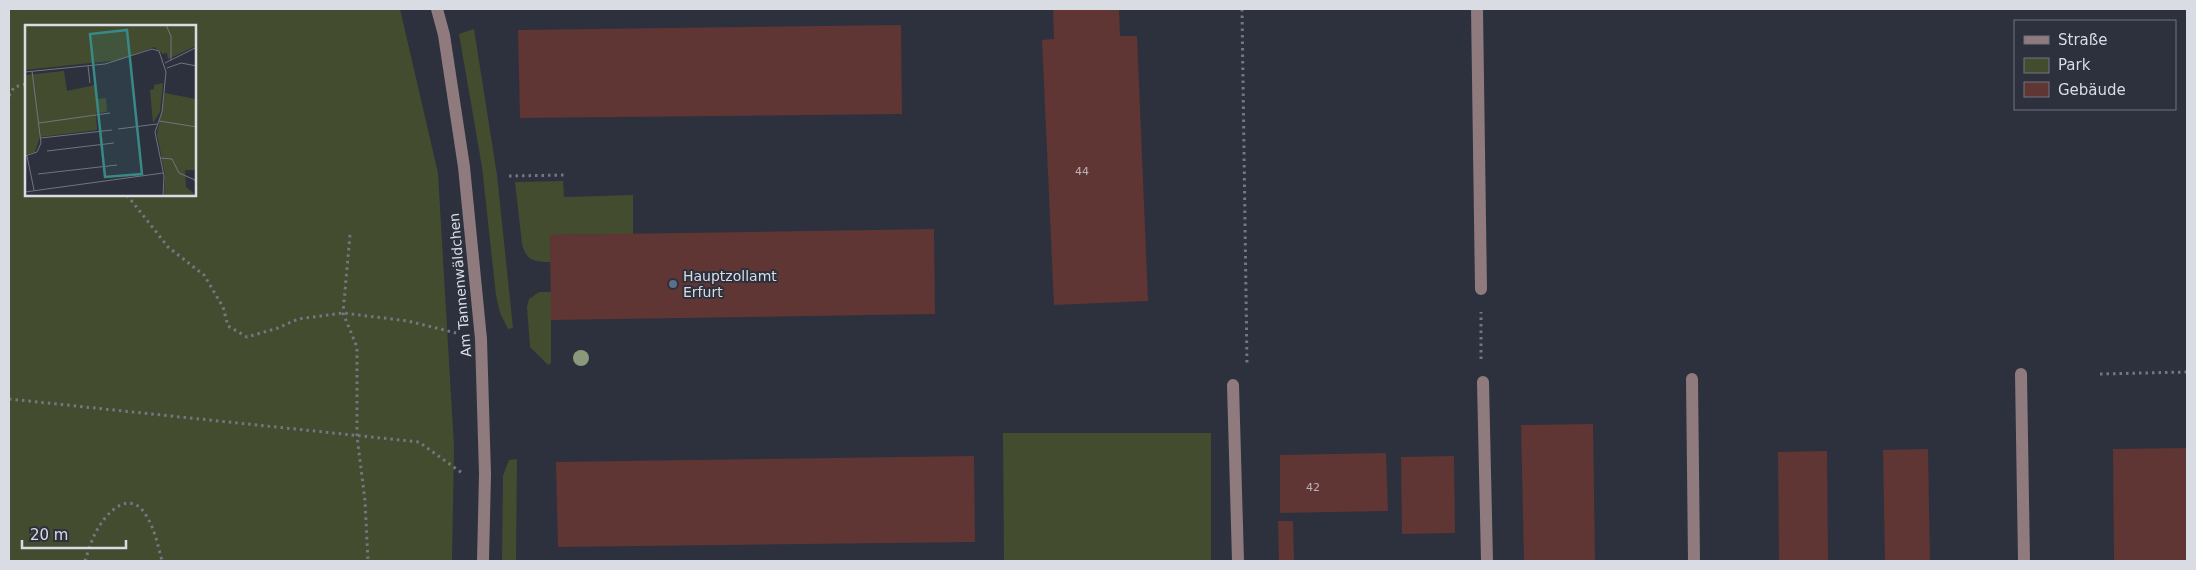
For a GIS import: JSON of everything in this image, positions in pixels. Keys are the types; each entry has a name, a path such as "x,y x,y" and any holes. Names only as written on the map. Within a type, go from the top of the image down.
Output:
{"street":[{"name":"Am Tannenwäldchen","path":"437,9 444,35 464,167 481,339 485,474 483,561"},
{"path":"1477,9 1481,289"},
{"path":"2021,374 2024,561"},
{"path":"1692,379 1694,561"},
{"path":"1483,382 1487,561"},
{"path":"1233,385 1238,561"}],"path":[{"path":"1242,9 1247,367"},
{"path":"9,96 14,87 25,84"},
{"path":"509,176 567,175"},
{"path":"128,196 168,247 204,276 223,307 228,326 247,337 298,320 343,313 408,321 481,339"},
{"path":"350,234 343,313 357,347 357,436 365,500 368,561"},
{"path":"1480,360 1481,289"},
{"path":"2100,374 2187,372"},
{"path":"9,399 419,442 459,473"},
{"path":"85,561 96,532 106,516 122,504 130,502 137,505 147,515 162,561"}],"green space":[{"path":"9,9 400,9 438,173 454,447 452,561 9,561"},
{"path":"474,29 497,175 513,328 508,329 500,313 496,295 482,167 459,34"},
{"path":"563,181 564,197 633,195 633,234 550,235 551,262 540,262 529,257 522,244 515,182"},
{"path":"539,292 551,292 551,363 548,365 530,347 527,307 529,299"},
{"path":"1003,433 1211,433 1211,561 1004,561"},
{"path":"517,459 516,561 502,561 503,476 509,460"}],"building":[{"path":"1053,9 1119,9 1120,36 1137,36 1148,301 1054,305 1042,40 1054,39"},
{"path":"901,25 902,114 520,118 518,30"},
{"path":"934,229 935,314 551,320 550,235"},
{"path":"1593,424 1595,561 1524,561 1521,425"},
{"path":"2187,448 2187,561 2114,561 2113,449"},
{"path":"1928,449 1930,561 1885,561 1883,450"},
{"path":"1827,451 1828,561 1779,561 1778,452"},
{"path":"1386,453 1388,511 1280,513 1280,455"},
{"path":"974,456 975,542 558,547 556,462"},
{"path":"1454,456 1455,533 1402,534 1401,457"},
{"path":"1278,521 1293,521 1294,561 1279,561"}],"place":[{"name":"Hauptzollamt Erfurt","path":"673,284"}]}
